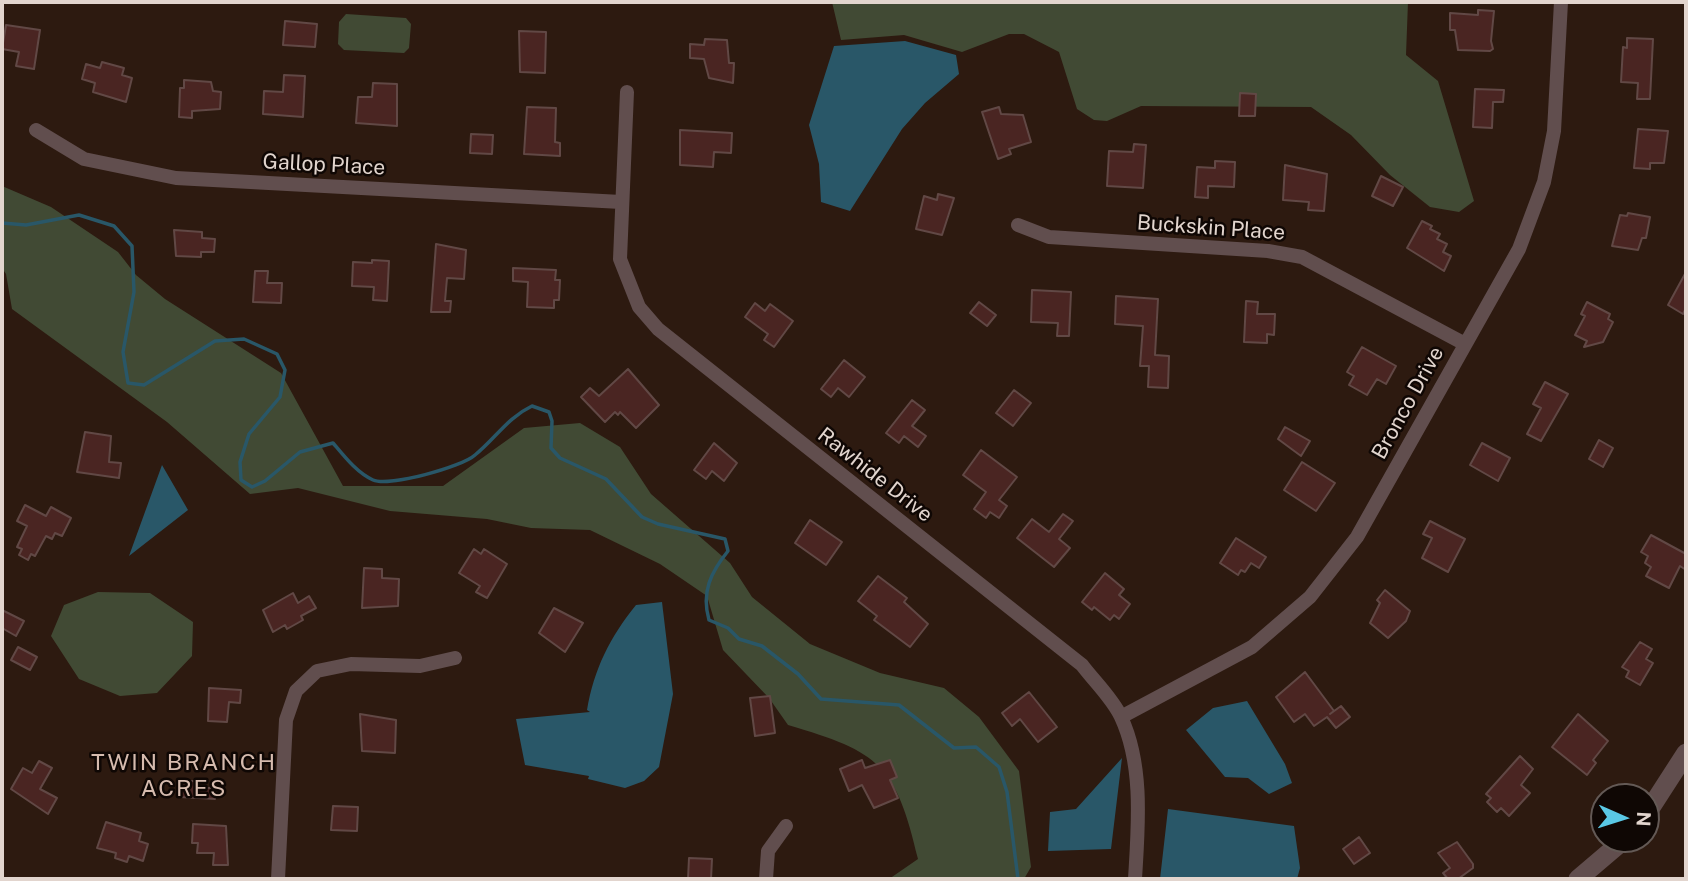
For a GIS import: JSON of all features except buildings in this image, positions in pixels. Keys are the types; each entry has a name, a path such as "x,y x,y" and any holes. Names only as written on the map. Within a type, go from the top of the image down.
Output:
{"street":[{"name":"Bronco Drive","path":"1121,717 1252,647 1310,597 1357,537 1519,249 1544,182 1553,131 1561,2"},
{"name":"Rawhide Drive","path":"627,92 620,259 639,307 658,329 1082,665 1121,717 1133,757 1139,819 1135,879"},
{"name":"Gallop Place","path":"36,130 84,159 176,178 621,202"},
{"name":"Buckskin Place","path":"1018,225 1049,237 1268,251 1302,257 1465,344"},
{"path":"278,879 286,720 296,691 317,671 328,668 351,664 421,666 454,658"},
{"path":"1660,793 1686,753"},
{"path":"766,879 768,851 786,826"},
{"path":"1578,879 1609,853"}],"green space":[{"path":"832,2 1408,2 1406,55 1438,81 1474,201 1459,212 1430,207 1390,175 1351,135 1311,107 1141,106 1107,121 1094,120 1077,109 1059,52 1024,34 1009,34 962,52 904,35 841,40"},
{"path":"346,14 406,18 411,24 409,48 404,53 344,50 338,44 339,22"},
{"path":"2,186 51,207 118,252 136,275 165,299 281,373 343,486 443,486 524,428 580,423 620,447 651,494 730,563 752,597 810,644 880,673 944,688 979,717 1019,771 1031,867 1024,879 889,879 918,859 910,827 891,782 864,754 844,744 788,725 769,698 723,650 707,596 660,564 590,530 531,528 487,519 390,511 298,488 250,494 167,422 12,309 6,274 2,268"},
{"path":"98,592 150,593 193,622 192,656 157,693 120,696 79,679 51,636 64,605"}],"water":[{"path":"905,41 956,55 959,74 925,103 902,129 850,211 821,202 819,164 809,125 834,46"},
{"path":"162,465 188,510 129,556"},
{"path":"662,602 673,694 659,767 644,781 625,788 588,779 589,776 525,765 516,719 590,712 587,710 594,681 604,654 618,629 636,605"},
{"path":"1247,701 1285,764 1292,783 1269,794 1248,778 1225,777 1186,730 1213,708"},
{"path":"1122,758 1111,849 1048,851 1050,812 1076,809"},
{"path":"1168,809 1294,826 1300,868 1297,879 1160,879"}],"waterway":[{"path":"2,223 26,225 79,215 114,226 132,246 134,292 123,352 128,383 144,385 215,341 244,339 277,354 285,370 280,397 249,434 240,462 241,480 252,487 265,481 300,452 333,443 356,469 373,480 394,481 425,475 468,460 516,416 532,406 549,412 552,421 551,448 560,458 606,479 642,517 658,524 725,539 728,551 712,575 707,591 709,620 728,628 739,639 762,646 798,674 821,699 899,705 954,748 976,747 999,767 1007,792 1018,879"}],"district":[{"name":"TWIN BRANCH ACRES","path":"184,776"}]}
